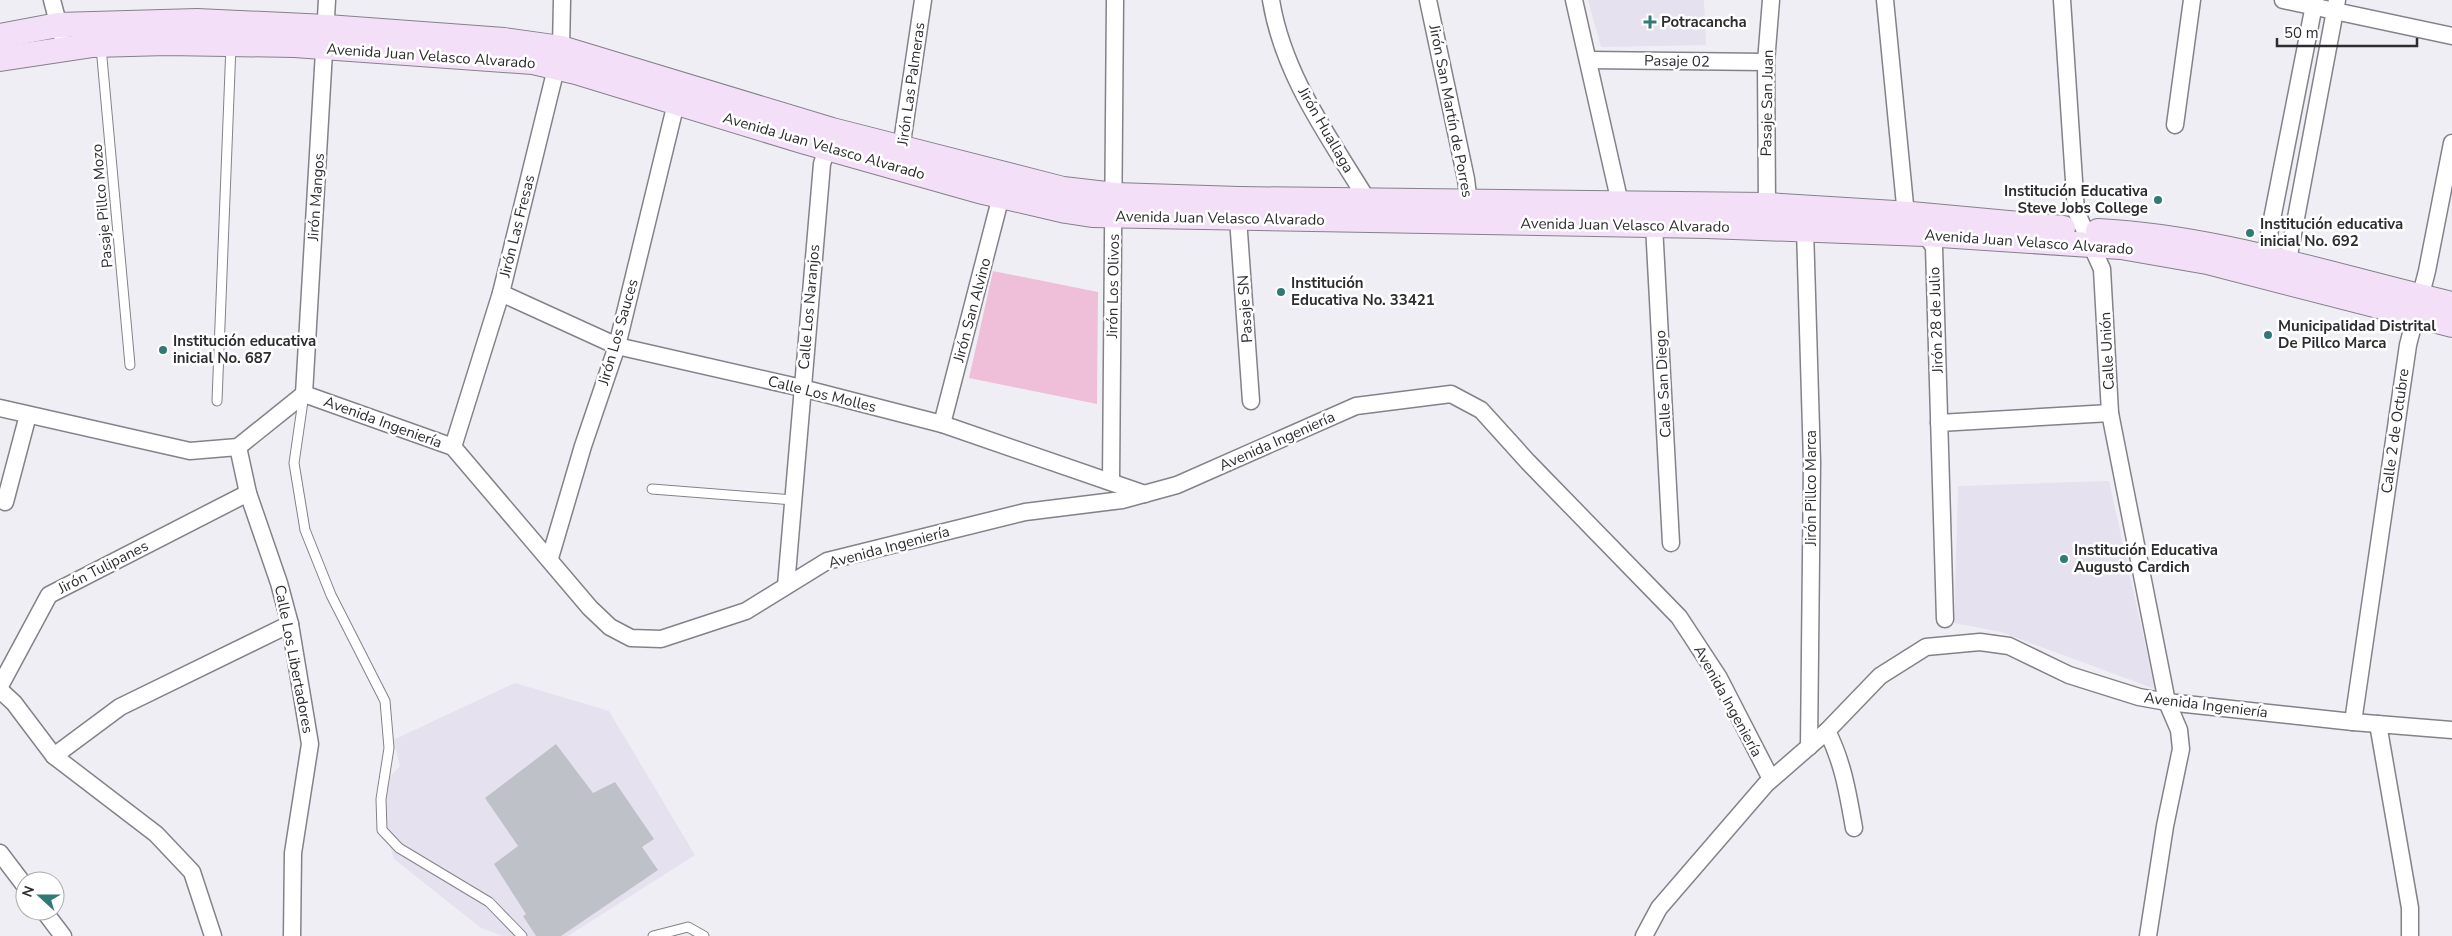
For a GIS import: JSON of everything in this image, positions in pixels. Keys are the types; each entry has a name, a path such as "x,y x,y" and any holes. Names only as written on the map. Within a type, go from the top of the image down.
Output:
{"street":[{"path":"52,0 64,48"},
{"name":"Jirón Mangos","path":"304,394 327,0"},
{"name":"Jirón Las Fresas","path":"453,447 501,293 558,58 562,0"},
{"name":"Jirón Las Palmeras","path":"900,158 923,0"},
{"name":"Jirón Los Olivos","path":"1111,482 1115,0"},
{"name":"Jirón Huallaga","path":"1271,0 1275,27 1303,95 1368,201"},
{"name":"Jirón San Martín de Porres","path":"1428,0 1470,212"},
{"path":"1574,0 1622,215"},
{"name":"Pasaje San Juan","path":"1767,205 1766,62 1771,0"},
{"name":"Jirón 28 de Julio","path":"1885,0 1905,205 1934,247 1945,619"},
{"name":"Calle Unión","path":"2062,0 2076,211 2102,269 2110,413 2167,702 2179,730 2182,749 2165,826 2148,936"},
{"path":"2175,125 2192,0"},
{"path":"2283,0 2336,5 2452,36"},
{"path":"2262,266 2315,3"},
{"path":"2286,272 2336,5"},
{"name":"Avenida Juan Velasco Alvarado","path":"0,36 58,25 197,21 326,37"},
{"name":"Avenida Juan Velasco Alvarado","path":"0,59 64,48 101,45 231,44 326,37 504,40 558,58 676,103 827,148 900,158 1063,189 1114,205 1238,218 1470,212 1622,215 1767,205 1911,214 2089,238"},
{"name":"Avenida Juan Velasco Alvarado","path":"558,58 832,130 1002,196 1066,211 1114,205 1368,201 1470,212"},
{"name":"Pasaje 02","path":"1588,60 1766,62"},
{"name":"Jirón Los Sauces","path":"550,558 583,446 617,346 676,103"},
{"name":"Calle 2 de Octubre","path":"2353,722 2408,345 2450,166 2452,143"},
{"name":"Calle Los Naranjos","path":"786,586 822,164 827,148"},
{"name":"Jirón San Alvino","path":"942,424 1002,196"},
{"name":"Avenida Juan Velasco Alvarado","path":"1622,215 1654,225 1925,234 2089,238 2134,232 2202,243 2262,266 2418,306 2452,325"},
{"name":"Pasaje SN","path":"1238,218 1251,401"},
{"name":"Calle San Diego","path":"1654,225 1671,542"},
{"name":"Jirón Pillco Marca","path":"1805,229 1812,462 1808,747"},
{"name":"Calle Los Molles","path":"501,293 617,346 802,388 942,424 1145,494"},
{"name":"Avenida Juan Velasco Alvarado","path":"2418,306 2452,304"},
{"name":"Avenida Ingeniería","path":"238,447 304,394 453,447 550,558 590,608 610,628 631,638 661,639 746,611 827,561 1025,512 1122,500 1177,486 1356,406 1451,394 1481,410 1528,462 1679,617 1719,678 1771,779 1827,731 1880,676 1926,647 1980,642 2010,646 2069,675 2139,697 2167,702 2353,722 2452,730"},
{"path":"0,408 190,451 238,447"},
{"path":"1939,423 2110,413"},
{"path":"5,502 28,415"},
{"name":"Calle Los Libertadores","path":"238,447 248,493 280,583 290,624 310,744 293,853 292,936"},
{"name":"Jirón Tulipanes","path":"0,686 49,595 248,493"},
{"path":"54,756 120,707 290,624"},
{"path":"0,690 14,703 54,756 156,834 192,872 213,936"},
{"path":"2378,724 2410,908 2410,936"},
{"path":"1827,731 1837,750 1843,769 1854,828"},
{"path":"1644,936 1659,908 1771,779"},
{"path":"0,853 15,873"},
{"path":"52,921 63,936"}],"lane":[{"path":"217,402 231,44"},
{"name":"Pasaje Pillco Mozo","path":"101,45 130,365"},
{"path":"304,394 294,462 305,530 332,595 386,701 389,748 381,799 382,830 399,848 489,902 522,936"},
{"path":"652,489 793,500"},
{"path":"652,936 688,927 704,936"}],"shaded area":[{"name":"Potracancha","path":"1588,0 1704,0 1706,45 1601,47"},
{"path":"993,271 1098,292 1097,404 969,378"},
{"path":"2109,481 2155,689 2001,632 1954,623 1958,486"},
{"path":"515,683 609,711 695,855 568,936 503,936 481,928 394,859 385,831 382,785 400,766 393,740"}],"building":[{"path":"556,744 593,793 615,782 654,839 642,847 658,870 561,936 536,936 523,916 526,914 494,864 518,846 485,798"}],"place":[{"name":"Potracancha","path":"1650,22"},
{"name":"Institución Educativa Steve Jobs College","path":"2158,200"},
{"name":"Institución educativa inicial No. 692","path":"2250,233"},
{"name":"Institución Educativa No. 33421","path":"1281,292"},
{"name":"Municipalidad Distrital De Pillco Marca","path":"2268,335"},
{"name":"Institución educativa inicial No. 687","path":"163,350"},
{"name":"Institución Educativa Augusto Cardich","path":"2064,559"}]}
